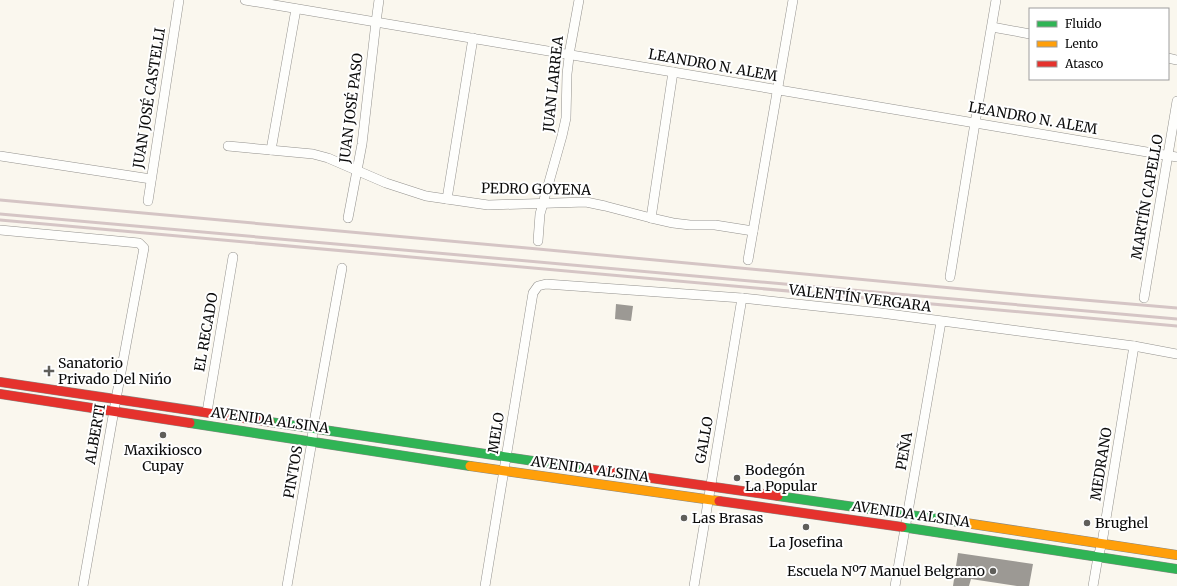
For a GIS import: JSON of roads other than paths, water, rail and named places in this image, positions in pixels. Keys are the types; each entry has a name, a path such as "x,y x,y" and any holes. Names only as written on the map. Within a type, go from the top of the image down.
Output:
{"main road":[{"name":"AVENIDA ALSINA","path":"0,382 507,458 908,514 1177,555"},
{"name":"AVENIDA ALSINA","path":"0,394 674,495 905,527 1177,569"}],"street":[{"name":"JUAN JOSÉ CASTELLI","path":"148,200 179,0"},
{"name":"LEANDRO N. ALEM","path":"245,0 1172,156"},
{"name":"JUAN JOSÉ PASO","path":"348,218 362,144 379,0"},
{"name":"JUAN LARREA","path":"538,241 540,214 562,136 569,54 579,0"},
{"path":"748,260 793,0"},
{"path":"950,277 996,0"},
{"path":"271,150 296,9"},
{"path":"992,27 1029,34"},
{"path":"446,199 473,38"},
{"path":"651,218 673,72"},
{"name":"MARTÍN CAPELLO","path":"1144,298 1172,156 1177,100"},
{"name":"PEDRO GOYENA","path":"228,146 313,154 328,158 386,183 426,196 488,205 586,202 651,218 690,225 715,225 753,231"},
{"path":"0,156 151,179"},
{"name":"ALBERTI","path":"0,230 139,243 144,248 83,586"},
{"name":"EL RECADO","path":"207,412 233,257"},
{"name":"PINTOS","path":"287,586 313,428 342,268"},
{"name":"VALENTÍN VERGARA","path":"538,286 546,284 742,298 881,313 1134,346 1177,354"},
{"name":"MELO","path":"485,586 533,293 538,286"},
{"name":"GALLO","path":"694,586 742,298"},
{"name":"PEÑA","path":"895,586 941,322"},
{"name":"MEDRANO","path":"1093,586 1102,543 1134,346"}],"railway":[{"path":"0,200 1177,308"},
{"path":"0,214 1177,319"},
{"path":"0,220 1177,326"}],"place":[{"name":"Sanatorio Privado Del Nińo","path":"49,371"},
{"name":"Maxikiosco Cupay","path":"163,435"},
{"name":"Bodegón La Popular","path":"737,478"},
{"name":"Las Brasas","path":"684,518"},
{"name":"Brughel","path":"1087,523"},
{"name":"La Josefina","path":"806,527"},
{"name":"Escuela Nº7 Manuel Belgrano","path":"993,571"}]}
